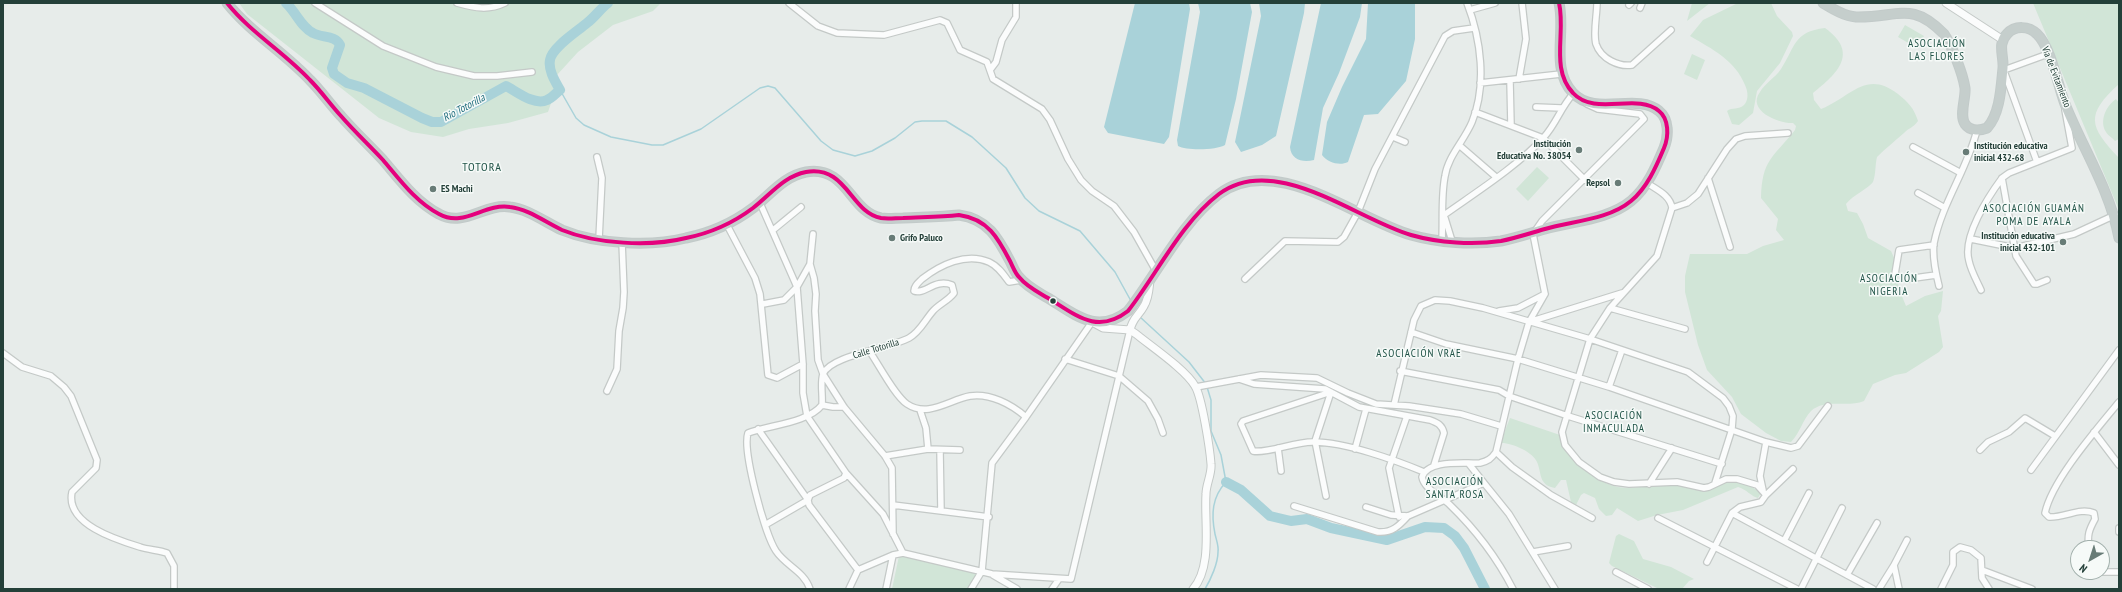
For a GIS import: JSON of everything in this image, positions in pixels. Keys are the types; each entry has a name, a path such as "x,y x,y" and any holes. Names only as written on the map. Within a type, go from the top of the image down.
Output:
{"highway":[{"path":"227,3 244,23 298,67 422,203 438,214 456,219 496,206 509,206 519,209 562,230 599,239 647,243 686,238 727,225 760,203 784,182 795,176 806,172 826,173 834,177 849,190 865,209 880,218 959,215 981,221 992,229 1021,280 1033,290 1075,316 1092,322 1104,322 1117,319 1128,311 1153,274 1202,210 1219,194 1243,183 1267,180 1279,182 1335,201 1390,227 1412,235 1452,242 1490,243 1533,234 1543,225 1598,216 1616,210 1632,201 1647,183 1666,143 1667,131 1665,118 1659,111 1643,104 1612,107 1585,102 1573,94 1561,74 1559,3"},
{"path":"1823,3 1839,13 1855,17 1878,14 1906,5 1914,6 1925,13 1945,35 1965,87 1962,118 1967,126 1977,130 1987,128 1996,115 2003,69 2000,48 2003,40"},
{"name":"Vía de Evitamiento","path":"2003,40 2008,33 2023,27 2032,30 2038,35 2048,54 2065,103 2115,215 2119,238"}],"street":[{"path":"315,3 384,46 436,67 474,76 497,76 532,72"},
{"path":"457,3 475,8 488,8 505,3"},
{"path":"789,3 818,26 837,33 884,35 943,20 947,23 960,50 984,60 989,65 994,80 1042,109 1050,120 1068,159 1080,180 1092,191 1114,206 1134,232 1153,274 1144,307 1132,319 1074,573 1071,579 992,574 903,553 893,554 858,570 849,589"},
{"path":"990,70 996,62 1002,40 1016,17 1016,3"},
{"path":"1442,240 1444,215 1444,177 1449,162 1472,122 1480,83 1479,43 1467,3"},
{"path":"1470,10 1495,3"},
{"path":"1519,79 1526,40 1522,3"},
{"path":"1597,3 1596,44 1603,55 1614,62 1626,66 1638,62 1671,30"},
{"path":"1944,3 2003,40"},
{"path":"1245,279 1285,241 1325,243 1341,241 1358,212 1375,168 1393,137 1445,36 1453,31 1474,28"},
{"path":"2037,162 2003,69 2048,54"},
{"path":"1480,83 1510,81 1561,74"},
{"path":"1510,81 1511,125"},
{"path":"1444,215 1531,150 1543,138 1556,121 1561,108 1573,94"},
{"path":"1981,290 1969,261 1967,250 1975,224 2002,178 2072,148 2065,117 2065,103"},
{"path":"1543,225 1584,180 1644,119 1640,114 1612,107"},
{"path":"1536,108 1561,108"},
{"path":"1475,112 1543,138 1584,180"},
{"path":"1939,286 1936,275 1934,245 1944,208 1972,152 1977,130"},
{"path":"1672,208 1687,203 1698,194 1736,140 1745,136 1788,133"},
{"path":"1393,137 1406,142"},
{"path":"1459,146 1496,176"},
{"path":"1913,147 1961,173"},
{"path":"597,157 602,178 599,239"},
{"path":"1708,178 1730,247"},
{"path":"2002,178 2016,256 2034,284 2047,280"},
{"path":"1647,183 1668,199 1672,208 1657,256 1622,293 1610,308 1590,339 1562,432 1562,440 1570,452 1589,470 1614,482 1649,484 1677,482 1704,488 1726,479 1737,479 1757,485 1764,492"},
{"path":"1918,193 1944,208"},
{"path":"760,203 797,287 804,364 803,393 807,416 846,473 883,514 903,553"},
{"path":"773,230 801,207"},
{"path":"1444,215 1452,242"},
{"path":"1971,239 2015,248 2074,234 2115,215"},
{"path":"727,225 755,278 763,304 768,375 777,378 804,364"},
{"path":"813,234 809,256 816,294 814,311 818,360 823,374 844,407 885,456 892,468 893,534"},
{"path":"1514,589 1501,564 1472,527 1447,501 1423,481 1424,472 1434,465 1469,464 1488,461 1496,452 1518,359 1529,322 1545,294 1533,234"},
{"path":"607,391 617,369 619,331 624,292 622,242"},
{"path":"1895,274 1899,250 1934,245"},
{"name":"Calle Totorilla","path":"823,374 830,364 841,359 870,352 911,337 934,310 949,300 954,290 952,285 946,282 938,283 917,293 914,289 916,284 941,266 968,259 980,260 990,262 1009,282 1021,280"},
{"path":"763,304 784,300 797,287 810,264"},
{"path":"1907,279 1936,275"},
{"path":"1529,322 1622,293"},
{"path":"1496,312 1518,308 1545,294"},
{"path":"1394,405 1400,371 1416,313 1421,306 1430,301 1450,301 1496,312 1590,339 1688,372 1713,390 1729,406 1733,416 1732,429 1715,483"},
{"path":"1610,308 1685,329"},
{"path":"971,589 982,571 983,550 989,517 991,470 994,460 1092,322 1103,328 1130,330 1188,378 1196,387 1211,464 1206,482 1205,504 1207,535 1202,572 1193,589"},
{"path":"1411,332 1446,344 1518,359 1609,387 1766,442 1795,448 1828,406"},
{"path":"1609,387 1622,350"},
{"path":"2031,470 2119,350"},
{"path":"870,352 901,398 906,403 920,410 927,410 971,396 990,396 1001,401 1026,417"},
{"path":"3,353 22,367 51,376 60,382 71,396 97,460 96,468 72,492 72,504 76,513 93,528 140,547 167,553 174,566 174,589"},
{"path":"1065,359 1119,376 1152,407 1164,433"},
{"path":"1400,371 1499,390 1509,396 1568,416 1722,464"},
{"path":"822,405 823,374"},
{"path":"1196,387 1238,378 1274,375 1317,378 1348,393 1376,404 1461,414 1501,426"},
{"path":"1238,378 1254,384 1325,389 1352,404 1366,409 1430,420 1443,428 1444,433 1434,465"},
{"path":"1326,496 1315,442 1331,392"},
{"path":"1331,392 1242,422 1255,452 1299,442 1315,442 1355,449 1393,460 1424,472"},
{"path":"2088,540 2087,536 2095,519 2094,513 2084,510 2059,518 2049,517 2045,512 2054,489 2094,432 2119,402"},
{"path":"810,589 807,579 777,553 771,544 749,463 746,439 748,433 807,416 822,405 844,407"},
{"path":"1355,449 1366,409"},
{"path":"920,410 926,428 928,449"},
{"path":"1399,516 1389,468 1407,416"},
{"path":"1980,450 1988,442 2009,432 2027,418 2055,436"},
{"path":"758,429 808,500 809,505 858,570"},
{"path":"2094,432 2119,465"},
{"path":"1707,562 1732,512 1740,507 1762,502 1764,492 1760,476 1766,442"},
{"path":"1278,448 1281,471"},
{"path":"1649,484 1672,448"},
{"path":"885,456 928,449 960,450"},
{"path":"940,450 941,511"},
{"path":"1496,452 1512,467 1551,495 1592,518"},
{"path":"1469,464 1510,514 1555,589"},
{"path":"1764,492 1793,469"},
{"path":"765,525 808,500 810,495 844,478 846,473"},
{"path":"1366,508 1399,516 1408,516 1447,501 1484,483"},
{"path":"1784,541 1809,493"},
{"path":"893,505 989,517"},
{"path":"1294,506 1386,533 1393,530 1408,516"},
{"path":"1801,589 1842,508"},
{"path":"1732,512 1873,589"},
{"path":"1658,518 1797,589"},
{"path":"1847,575 1877,523"},
{"path":"1879,589 1907,540"},
{"path":"1533,552 1568,546"},
{"path":"1941,589 1952,566 1953,552 1956,548 1968,549 1977,553 1981,558 1983,580 1989,589"},
{"path":"886,589 893,554"},
{"path":"1894,565 1899,589"},
{"path":"1982,570 2032,589"},
{"path":"1616,572 1648,589"},
{"path":"992,574 1017,589"},
{"path":"1052,589 1059,579"}],"green space":[{"path":"239,3 661,3 653,11 613,25 578,52 557,75 557,86 548,112 508,123 469,129 443,137 411,132 379,118 247,14"},
{"path":"1692,3 1710,3 1687,21"},
{"path":"1738,3 1771,3 1777,16 1792,32 1793,36 1780,63 1757,91 1753,113 1739,125 1732,124 1727,111 1742,107 1747,101 1747,90 1741,76 1722,56 1690,36 1703,20"},
{"path":"2033,3 2119,3 2119,84 2100,104 2096,113 2095,121 2097,129 2102,137 2119,158 2119,210"},
{"path":"1905,25 1924,36 1917,48 1898,37"},
{"path":"1825,28 1836,37 1841,46 1843,55 1837,71 1813,93 1814,100 1821,109 1832,104 1850,92 1867,85 1877,84 1887,87 1898,94 1915,112 1918,121 1877,157 1873,182 1846,204 1848,211 1857,213 1868,238 1891,251 1895,260 1899,289 1906,306 1925,296 1943,291 1941,311 1938,316 1943,347 1939,352 1906,373 1895,375 1873,384 1864,401 1851,404 1830,404 1817,407 1808,415 1797,435 1791,442 1781,441 1766,433 1741,414 1732,397 1707,370 1698,345 1685,292 1685,276 1690,254 1747,254 1763,246 1784,240 1776,230 1778,219 1761,198 1762,185 1766,167 1770,160 1795,130 1796,126 1793,123 1773,119 1766,115 1757,105 1757,99 1762,89 1781,69 1797,41 1807,33"},
{"path":"1692,54 1705,60 1697,80 1684,74"},
{"path":"2116,99 2119,103 2119,139 2115,141 2104,128 2103,119 2109,106"},
{"path":"1537,167 1549,178 1528,201 1516,189"},
{"path":"1510,418 1560,435 1580,464 1588,472 1608,484 1632,488 1673,482 1707,487 1740,479 1761,493 1758,498 1738,487 1683,510 1657,515 1638,521 1617,508 1612,515 1606,516 1599,509 1595,498 1584,493 1581,495 1576,505 1571,502 1566,480 1561,480 1555,488 1546,484 1543,481 1535,458 1521,448 1510,444 1500,443"},
{"path":"1619,534 1634,541 1643,559 1671,567 1694,579 1689,581 1682,589 1659,589 1612,566 1609,563 1616,536"},
{"path":"899,556 978,571 968,589 892,589"}],"water":[{"path":"1135,3 1189,3 1190,9 1169,137 1164,144 1108,133 1104,127"},
{"path":"1198,3 1250,3 1252,12 1236,99 1225,145 1216,148 1188,149 1178,146 1177,140 1200,12"},
{"path":"1259,3 1305,3 1276,136 1262,145 1241,152 1235,142 1261,16"},
{"path":"1321,3 1362,3 1360,17 1339,73 1323,108 1314,160 1302,161 1295,158 1290,147"},
{"path":"1368,3 1415,3 1415,39 1406,81 1378,114 1364,115 1348,162 1341,164 1334,163 1327,160 1322,155 1327,122 1342,87 1366,39"}],"waterway":[{"name":"Rio Totorilla","path":"286,3 305,27 317,35 328,37 338,42 340,45 332,68 334,74 347,83 364,88 432,122 441,122 506,86 531,100 542,101 551,98 560,90 550,68 550,60 552,55 560,45 590,21 608,3"},
{"path":"560,90 576,118 584,125 611,137 652,145 663,145 701,129 760,88 768,86 775,88 821,141 833,150 855,156 872,151 895,138 915,122 946,121 972,137 1006,168 1025,198 1039,211 1080,231 1115,272 1131,301"},
{"path":"1140,317 1189,362 1206,384"},
{"path":"1205,589 1214,571 1218,556 1218,547 1213,520 1215,500 1226,482 1221,455 1211,431 1211,400 1207,387"},
{"path":"1226,482 1241,490 1270,516 1291,521 1307,519 1331,528 1387,540 1425,527 1444,528 1455,536 1464,548 1485,589"}],"transit line":[{"path":"227,3 246,24 289,60 310,80 346,122 416,197 431,209 448,218 466,217 491,208 510,207 523,210 562,230 576,235 623,243 656,243 695,236 721,227 745,213 791,177 806,172 820,172 831,175 840,182 862,207 871,214 881,218 959,215 978,221 985,225 996,237 1016,274 1022,281 1077,316 1096,322 1117,318 1128,311 1193,219 1219,194 1241,183 1265,180 1290,184 1315,193 1389,227 1411,235 1433,240 1456,242 1479,243 1507,240 1556,226 1601,216 1612,212 1631,201 1646,184 1664,148 1667,138 1665,118 1659,111 1650,106 1628,103 1593,103 1582,100 1573,93 1566,83 1560,62 1561,14 1559,3"}],"place":[{"name":"Institución Educativa No. 38054","path":"1579,150"},
{"name":"Institución educativa inicial 432-68","path":"1966,152"},
{"name":"Repsol","path":"1618,183"},
{"name":"ES Machi","path":"433,189"},
{"name":"Grifo Paluco","path":"892,238"},
{"name":"Institución educativa inicial 432-101","path":"2063,242"}],"district":[{"name":"ASOCIACIÓN LAS FLORES","path":"1937,50"},
{"name":"TOTORA","path":"482,168"},
{"name":"ASOCIACIÓN GUAMÁN POMA DE AYALA","path":"2034,215"},
{"name":"ASOCIACIÓN NIGERIA","path":"1889,285"},
{"name":"ASOCIACIÓN VRAE","path":"1419,354"},
{"name":"ASOCIACIÓN INMACULADA","path":"1614,422"},
{"name":"ASOCIACIÓN SANTA ROSA","path":"1455,488"}]}
